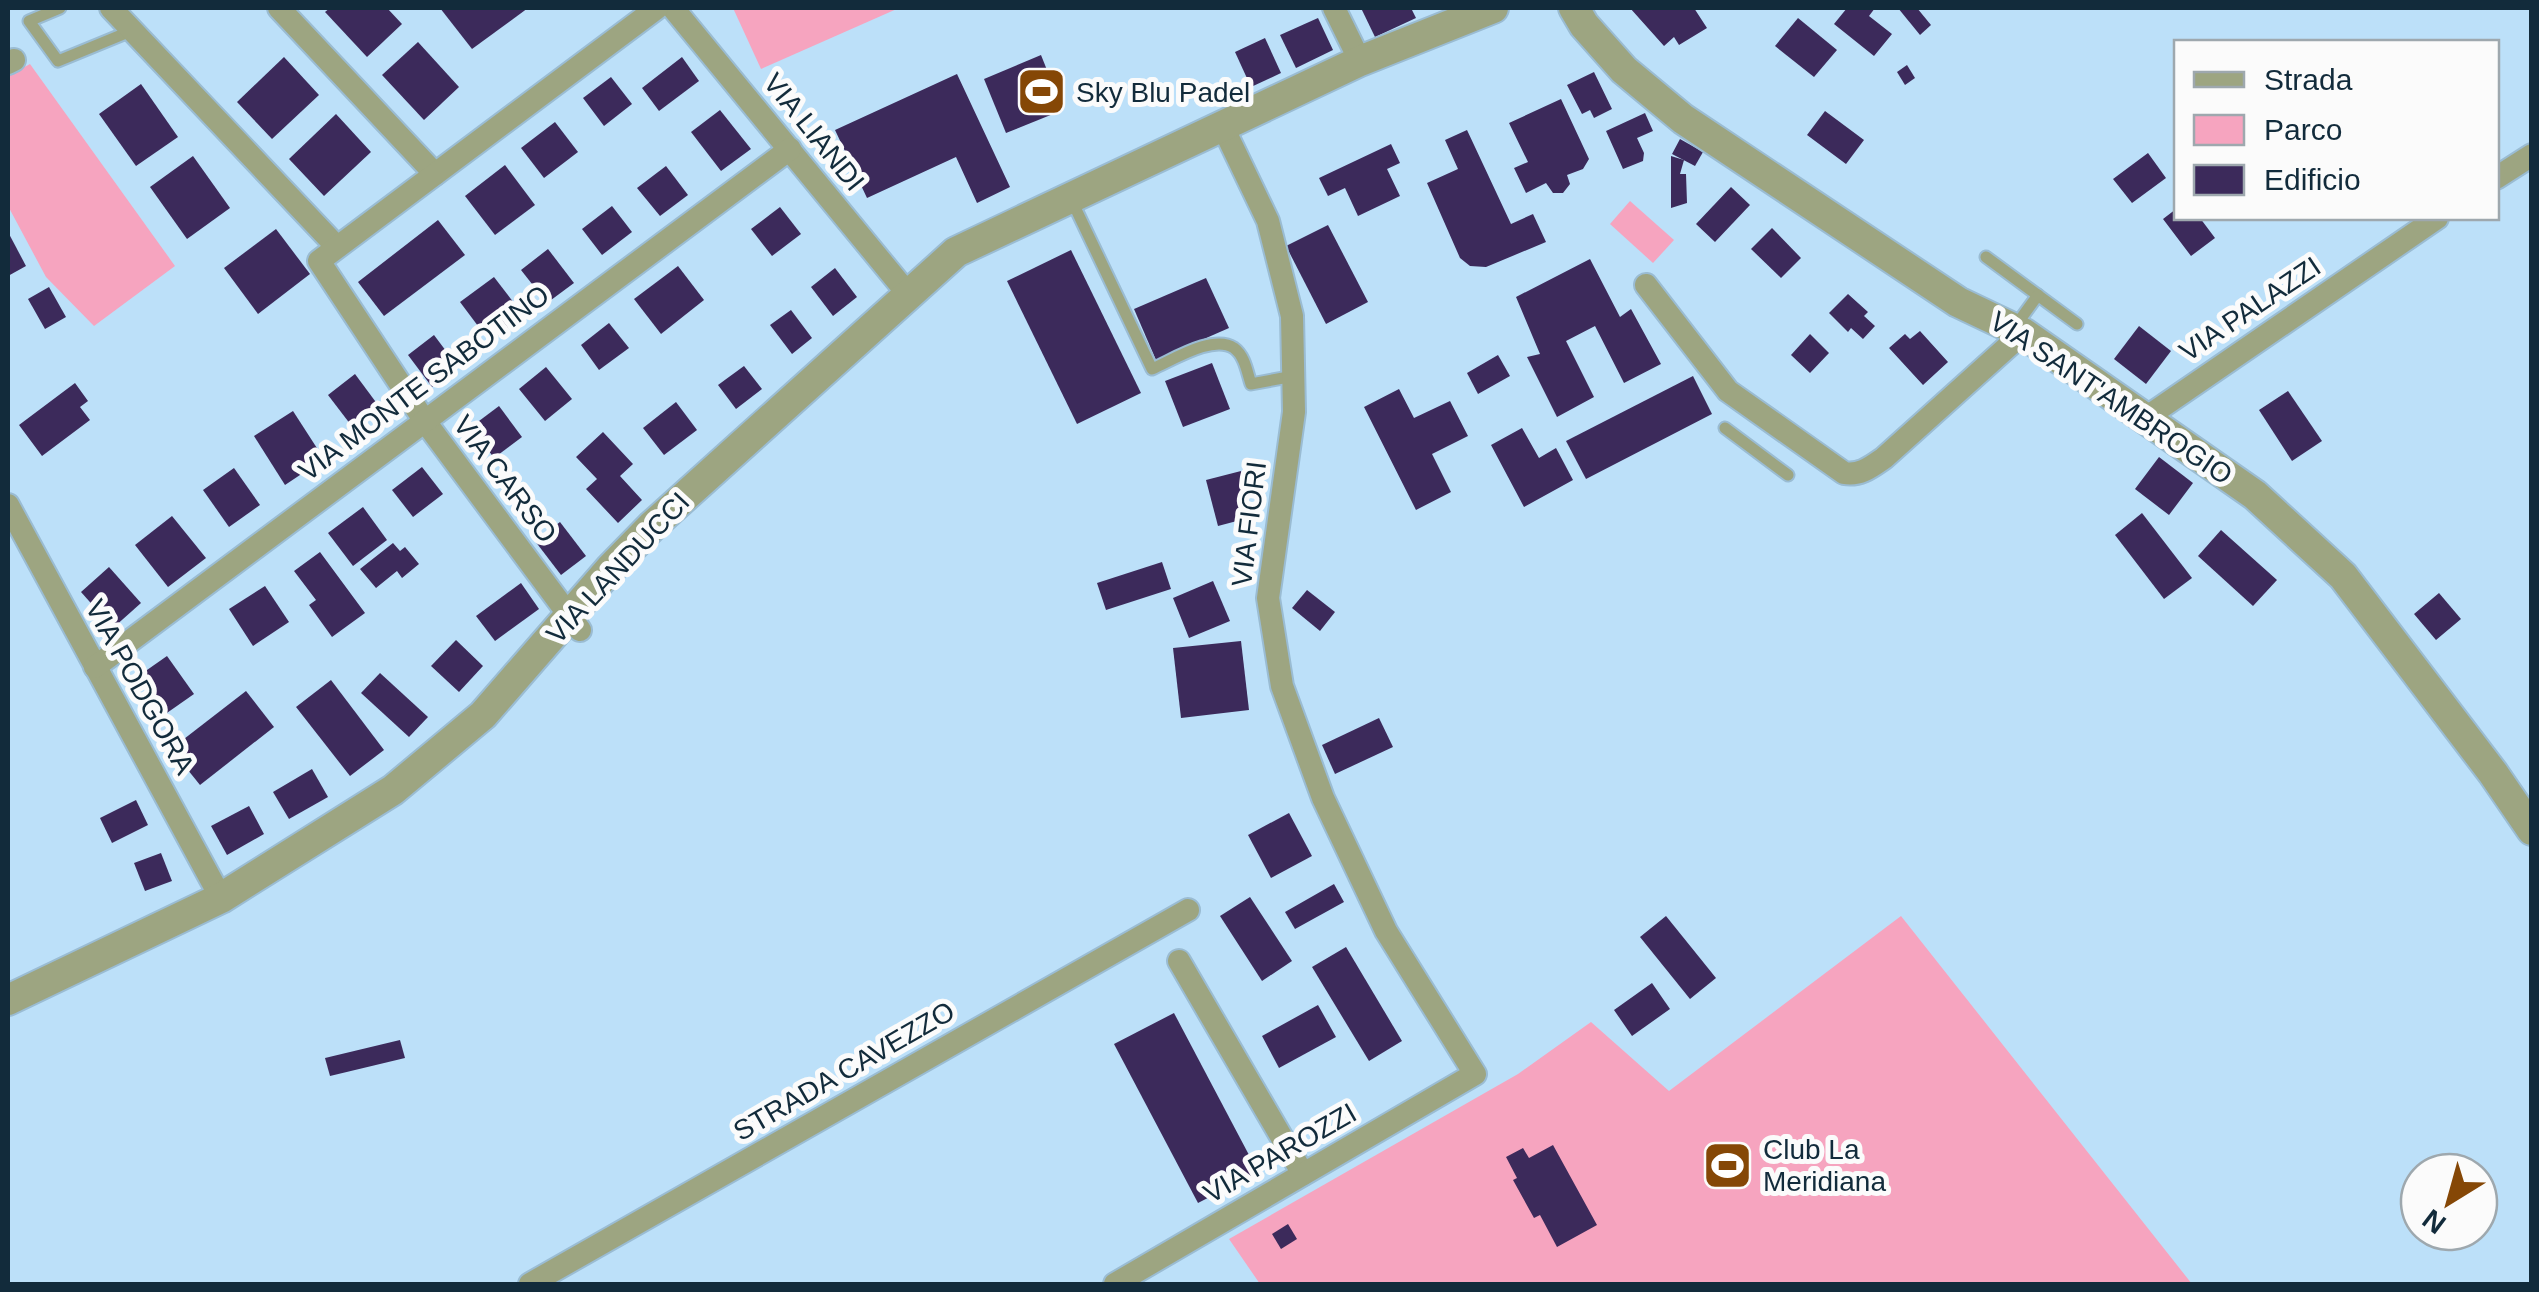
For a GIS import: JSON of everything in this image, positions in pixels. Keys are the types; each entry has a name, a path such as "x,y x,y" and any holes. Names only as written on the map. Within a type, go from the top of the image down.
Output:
{"street":[{"name":"VIA CARSO","path":"111,8 328,254 424,420 575,623"},
{"path":"280,8 435,174"},
{"path":"328,254 657,8"},
{"name":"VIA LIANDI","path":"674,8 908,294"},
{"path":"1334,8 1360,61"},
{"name":"VIA LANDUCCI","path":"8,1000 221,898 393,790 457,739 575,623 652,526 956,252 1360,61 1493,8"},
{"name":"VIA SANT'AMBROGIO","path":"1574,8 1584,26 1624,70 1683,119 1958,302 2019,331 2255,496 2342,576 2532,830"},
{"name":"VIA FIORI","path":"1222,127 1268,222 1292,316 1294,412 1268,598 1282,686 1323,798 1386,931 1475,1074"},
{"name":"VIA MONTE SABOTINO","path":"95,667 790,150"},
{"path":"2499,176 2532,156"},
{"name":"VIA PALAZZI","path":"2147,417 2434,220"},
{"path":"1646,284 1728,391 1844,473 1853,475 1866,471 2019,331"},
{"name":"VIA PODGORA","path":"8,505 221,898"},
{"name":"STRADA CAVEZZO","path":"530,1284 1188,910"},
{"path":"1179,961 1304,1174"},
{"name":"VIA PAROZZI","path":"1115,1284 1475,1074"}],"lane":[{"path":"60,8 29,21 58,61 131,31"},
{"path":"1070,198 1152,368 1214,344 1233,347 1244,360 1251,384 1294,376"},
{"path":"1986,257 2078,324"},
{"path":"2019,331 2038,296"},
{"path":"1726,428 1788,474"},
{"path":"1763,456 1783,430"}],"green space":[{"path":"733,8 899,8 761,69"},
{"path":"30,64 175,266 94,326 46,277 8,206 8,76"},
{"path":"1630,201 1674,240 1653,263 1610,224"},
{"name":"Club La Meridiana","path":"1901,916 2192,1284 1260,1284 1229,1239 1518,1074 1591,1022 1669,1091"}],"building":[{"path":"330,8 387,8 402,24 367,57 325,12"},
{"path":"440,8 528,8 472,49"},
{"path":"1361,8 1411,8 1416,18 1375,37"},
{"path":"1630,8 1694,8 1707,28 1679,45 1674,37 1664,46"},
{"path":"1847,8 1875,8 1869,16 1892,34 1874,56 1834,24"},
{"path":"1898,8 1917,8 1931,25 1920,35"},
{"path":"1318,18 1333,50 1296,68 1280,35"},
{"path":"1798,18 1837,50 1814,77 1775,46"},
{"path":"1265,38 1281,73 1251,87 1235,52"},
{"path":"418,42 459,87 424,120 382,75"},
{"path":"1041,55 1063,110 1006,133 984,79"},
{"path":"284,57 319,95 272,139 237,102"},
{"path":"682,57 699,81 659,111 642,88"},
{"path":"1907,65 1915,78 1905,85 1897,72"},
{"path":"1594,72 1612,109 1594,118 1590,110 1582,114 1567,85"},
{"path":"957,74 1010,187 977,203 956,157 867,198 835,130"},
{"path":"611,77 632,104 604,126 583,98"},
{"path":"141,84 178,137 136,166 99,114"},
{"path":"1561,99 1589,159 1583,169 1567,175 1570,184 1563,193 1553,193 1546,183 1526,193 1514,168 1528,162 1509,123"},
{"path":"720,110 751,149 721,171 691,132"},
{"path":"1825,111 1864,140 1846,164 1807,135"},
{"path":"1645,113 1653,131 1637,138 1643,161 1623,169 1606,131"},
{"path":"336,114 371,152 324,196 289,159"},
{"path":"555,122 578,152 544,178 521,148"},
{"path":"1467,130 1511,224 1533,214 1546,242 1486,267 1470,266 1460,258 1427,183 1458,169 1445,140"},
{"path":"1680,139 1703,152 1695,166 1672,154"},
{"path":"1391,144 1400,163 1387,169 1400,196 1358,216 1345,188 1328,196 1319,178"},
{"path":"2148,153 2166,178 2132,203 2113,179"},
{"path":"193,156 230,208 187,239 150,187"},
{"path":"1671,156 1684,160 1680,174 1686,174 1687,203 1671,208"},
{"path":"505,165 535,205 495,235 465,196"},
{"path":"666,166 688,195 660,216 637,188"},
{"path":"1731,187 1750,205 1715,242 1696,224"},
{"path":"612,206 632,232 602,255 582,229"},
{"path":"780,207 801,234 772,256 751,229"},
{"path":"2174,211 2174,220 2202,220 2215,238 2191,256 2163,219"},
{"path":"438,220 465,255 384,316 358,282"},
{"path":"1328,225 1368,302 1326,324 1286,246"},
{"path":"1772,228 1801,258 1781,278 1751,249"},
{"path":"276,229 310,274 258,314 224,268"},
{"path":"8,232 26,266 8,276"},
{"path":"548,249 574,283 547,303 521,270"},
{"path":"1071,250 1141,393 1077,424 1007,281"},
{"path":"1590,259 1620,317 1631,309 1661,364 1624,383 1595,326 1566,341 1594,397 1557,417 1527,357 1540,354 1516,297"},
{"path":"678,266 704,300 661,334 634,299"},
{"path":"835,268 857,297 833,316 811,287"},
{"path":"494,277 524,316 490,342 460,302"},
{"path":"1206,278 1229,328 1156,360 1134,309"},
{"path":"49,287 66,317 45,329 28,299"},
{"path":"1848,294 1868,312 1864,316 1875,326 1863,339 1851,328 1848,332 1829,313"},
{"path":"791,310 812,338 792,354 770,325"},
{"path":"609,323 629,348 599,370 581,345"},
{"path":"2139,326 2171,351 2146,384 2114,359"},
{"path":"1920,331 1948,362 1923,385 1889,348 1905,334 1910,339"},
{"path":"1810,334 1829,353 1810,373 1791,355"},
{"path":"434,335 458,367 432,387 408,355"},
{"path":"1498,355 1510,376 1478,394 1467,373"},
{"path":"1212,363 1230,409 1183,427 1165,381"},
{"path":"744,366 762,389 736,409 718,385"},
{"path":"546,367 572,399 545,421 519,389"},
{"path":"355,374 381,409 354,429 328,395"},
{"path":"1693,376 1712,414 1586,479 1566,441"},
{"path":"75,383 88,401 80,407 90,420 42,456 19,425"},
{"path":"1399,389 1414,418 1450,401 1468,436 1432,454 1451,492 1416,510 1364,407"},
{"path":"2288,391 2322,441 2292,461 2259,410"},
{"path":"676,402 697,430 664,455 643,428"},
{"path":"499,406 522,437 494,458 471,427"},
{"path":"293,411 324,459 285,485 254,436"},
{"path":"1522,428 1539,458 1556,448 1573,480 1524,507 1491,445"},
{"path":"603,432 633,464 620,476 642,500 618,523 586,489 597,479 576,457"},
{"path":"2159,457 2193,483 2169,515 2135,489"},
{"path":"422,467 443,494 413,517 392,490"},
{"path":"234,468 260,505 229,527 203,490"},
{"path":"1241,471 1252,517 1218,526 1206,480"},
{"path":"363,507 387,540 353,566 328,533"},
{"path":"2142,513 2192,578 2164,599 2115,535"},
{"path":"172,516 206,558 168,587 135,545"},
{"path":"560,522 586,556 561,575 535,541"},
{"path":"2221,530 2277,580 2253,606 2198,556"},
{"path":"393,543 400,551 405,547 419,564 402,578 397,571 376,588 360,569"},
{"path":"320,552 365,613 332,637 309,605 316,600 294,571"},
{"path":"1162,562 1171,589 1106,610 1097,583"},
{"path":"109,567 141,603 113,628 81,592"},
{"path":"1213,581 1230,621 1189,638 1173,598"},
{"path":"521,583 539,609 495,641 476,616"},
{"path":"265,586 289,622 253,646 229,609"},
{"path":"1307,590 1335,612 1320,631 1292,608"},
{"path":"2439,593 2461,619 2436,640 2414,614"},
{"path":"456,640 483,666 459,692 431,666"},
{"path":"1241,641 1249,710 1181,718 1173,648"},
{"path":"167,656 194,694 164,715 137,677"},
{"path":"380,673 428,717 409,737 361,693"},
{"path":"331,680 384,750 350,776 296,707"},
{"path":"246,691 274,727 200,785 171,749"},
{"path":"1379,718 1393,747 1335,774 1322,745"},
{"path":"312,769 328,797 289,819 273,792"},
{"path":"136,800 148,825 112,843 100,818"},
{"path":"249,806 264,834 227,855 211,826"},
{"path":"1289,813 1312,856 1271,878 1248,835"},
{"path":"161,853 172,881 145,891 134,863"},
{"path":"1334,884 1344,902 1295,929 1285,912"},
{"path":"1250,897 1292,961 1262,981 1220,916"},
{"path":"1666,916 1716,978 1690,999 1640,937"},
{"path":"1346,947 1402,1041 1369,1061 1312,967"},
{"path":"1652,983 1670,1009 1632,1036 1614,1010"},
{"path":"1318,1005 1336,1037 1279,1068 1262,1036"},
{"path":"1174,1013 1258,1172 1198,1203 1114,1044"},
{"path":"400,1040 405,1058 330,1076 325,1058"},
{"path":"1553,1145 1597,1225 1557,1247 1540,1215 1534,1218 1513,1180 1517,1178 1506,1157 1523,1148 1529,1158"},
{"path":"1288,1224 1297,1239 1281,1249 1272,1234"}],"place":[{"name":"Sky Blu Padel","path":"1041,92"},
{"name":"Club La Meridiana","path":"1728,1165"}]}
